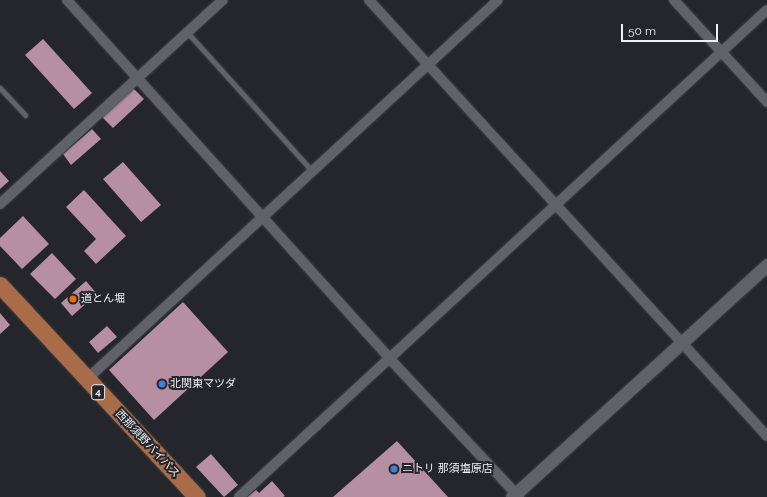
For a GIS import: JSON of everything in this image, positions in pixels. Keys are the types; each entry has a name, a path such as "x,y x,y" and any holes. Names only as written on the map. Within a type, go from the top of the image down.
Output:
{"highway":[{"name":"西那須野バイパス","path":"0,285 86,380 197,497"}],"street":[{"path":"67,0 262,218 515,496 680,343 767,265"},
{"path":"0,204 223,0"},
{"path":"369,0 557,205 680,343 767,436"},
{"path":"86,380 498,0"},
{"path":"674,0 767,102"},
{"path":"240,497 767,10"}],"lane":[{"path":"187,32 312,171"},
{"path":"0,88 25,115"}],"building":[{"path":"43,39 92,93 74,109 25,55"},
{"path":"133,88 144,99 113,128 102,117"},
{"path":"92,129 101,139 71,165 63,154"},
{"path":"123,162 161,205 141,222 103,179"},
{"path":"0,171 9,181 0,189"},
{"path":"84,190 126,236 96,264 84,251 96,239 66,207"},
{"path":"23,216 49,244 22,269 0,246 0,238"},
{"path":"52,253 76,279 55,299 30,274"},
{"path":"86,281 97,294 72,316 61,303"},
{"path":"183,302 228,352 154,420 109,370"},
{"path":"0,313 10,325 0,334"},
{"path":"107,326 117,337 98,353 89,342"},
{"name":"ニトリ 那須塩原店","path":"397,441 448,497 333,497"},
{"path":"211,454 238,485 224,497 196,467"},
{"path":"272,481 285,496 247,497 256,490 259,493"}],"place":[{"name":"道とん堀","path":"73,299"},
{"name":"北関東マツダ","path":"162,384"},
{"name":"ニトリ 那須塩原店","path":"394,469"}]}
